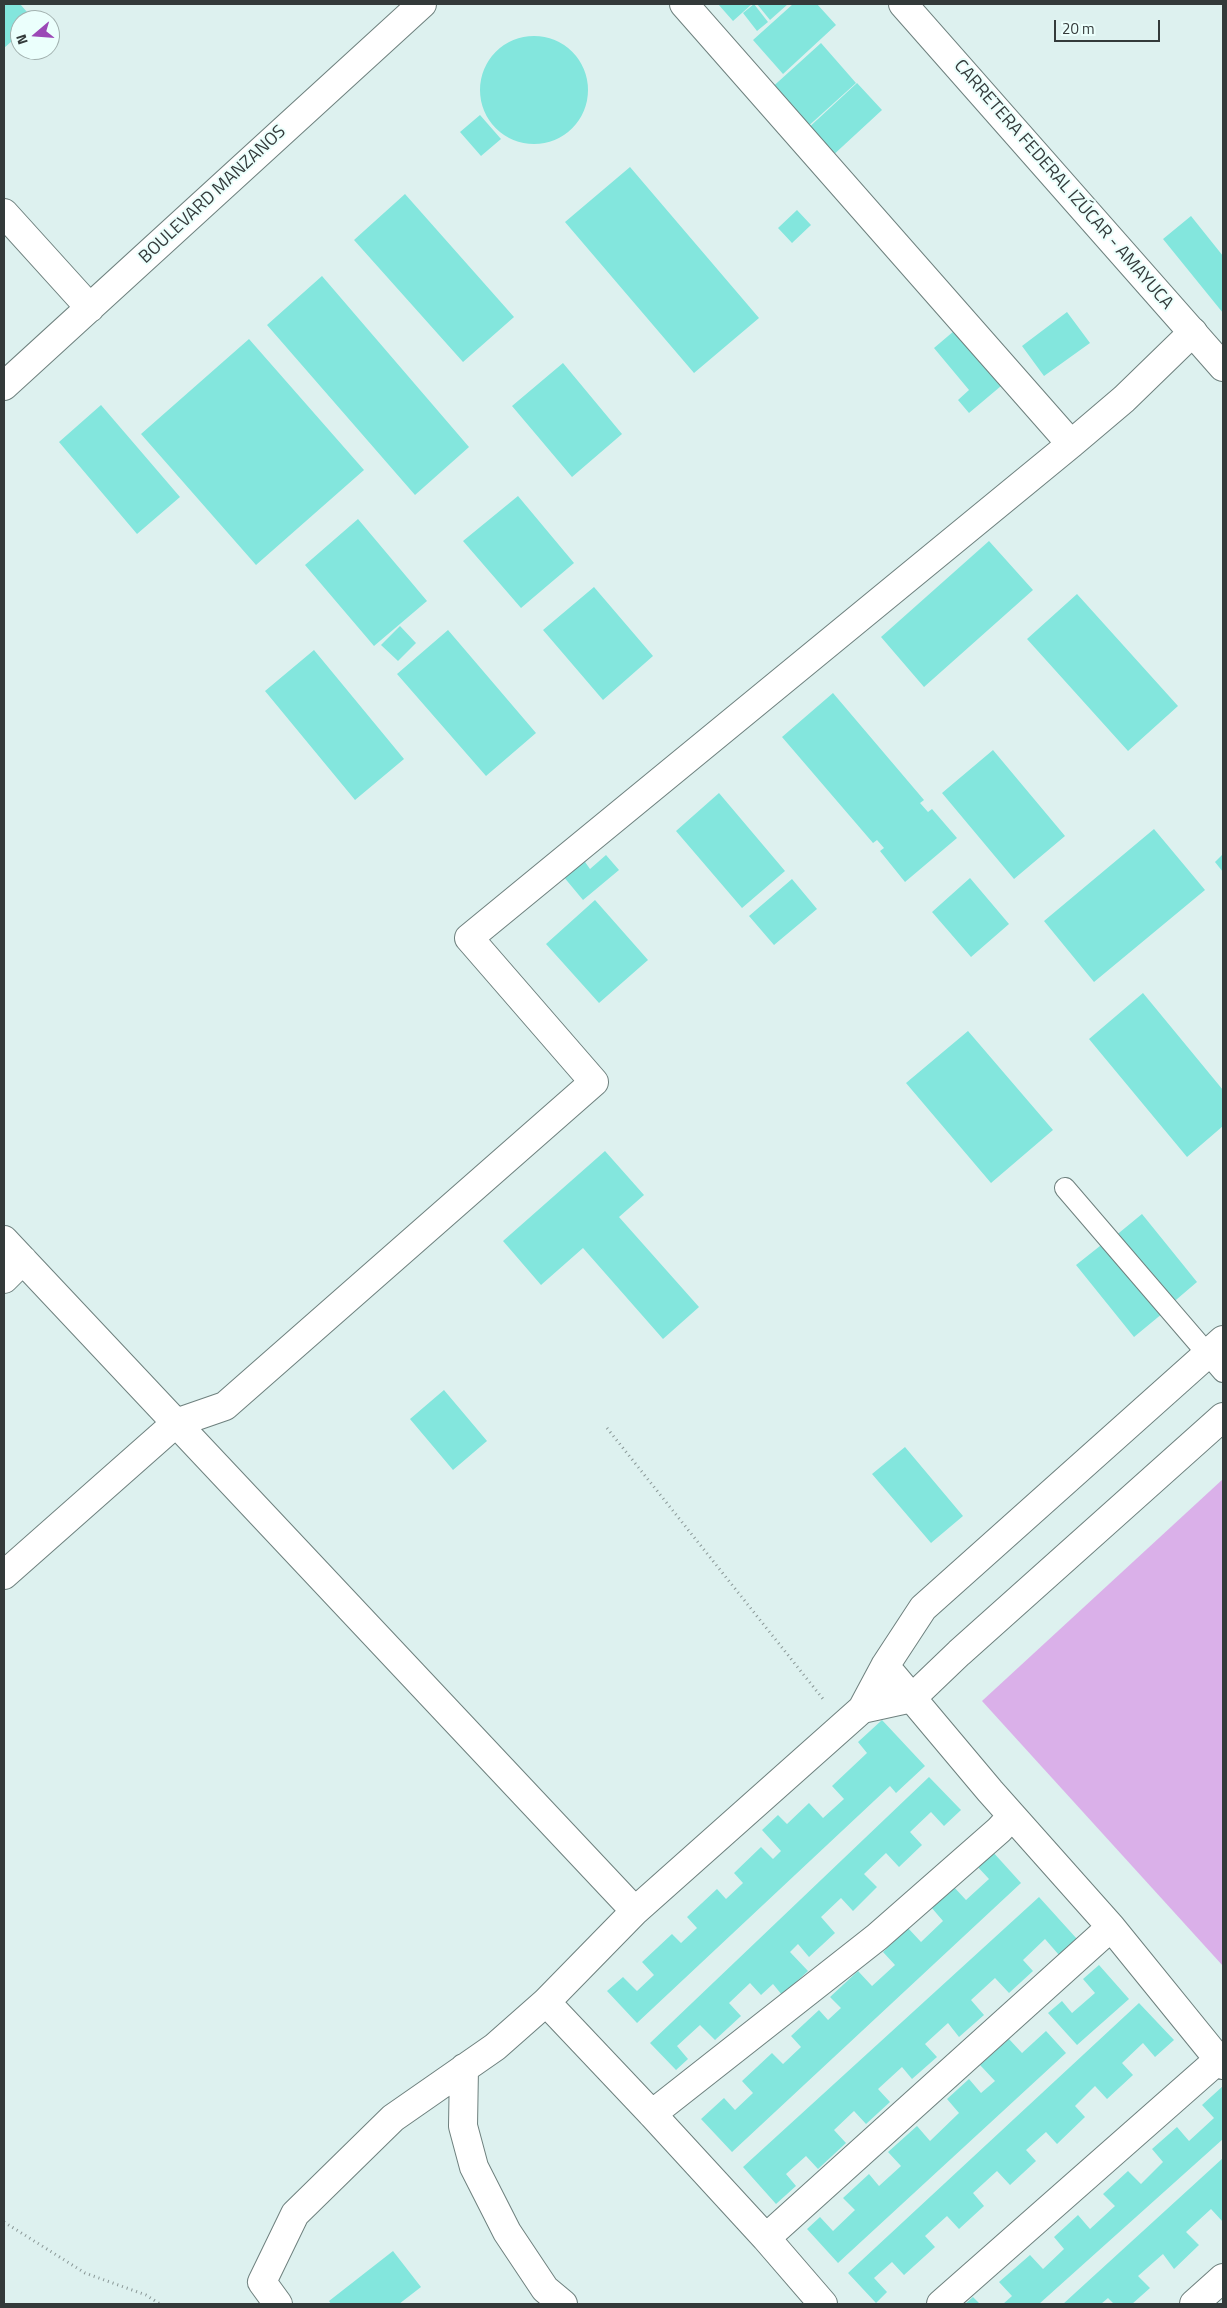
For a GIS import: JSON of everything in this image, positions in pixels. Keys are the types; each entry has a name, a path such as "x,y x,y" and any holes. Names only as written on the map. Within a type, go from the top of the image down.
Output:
{"street":[{"name":"BOULEVARD MANZANOS","path":"4,386 422,4"},
{"path":"684,4 1071,444"},
{"name":"CARRETERA FEDERAL IZÚCAR - AMAYUCA","path":"903,4 1223,367"},
{"path":"4,213 90,308"},
{"path":"4,1575 176,1424 225,1406 594,1082 469,938 1071,444 1124,399 1193,332"},
{"path":"4,1240 635,1911"},
{"path":"4,1279 23,1260"},
{"path":"278,2304 262,2282 295,2214 393,2118 494,2047 546,2002 635,1911 853,1717 923,1608 1218,1355"},
{"path":"853,1717 912,1698 959,1653 1223,1417"},
{"path":"885,1666 1012,1816 1111,1927 1221,2062 941,2304"},
{"path":"652,2114 877,1937 1012,1816"},
{"path":"766,2238 1111,1927"},
{"path":"546,2002 766,2238 823,2304"},
{"path":"464,2068 463,2126 474,2167 507,2232 545,2289 563,2304"},
{"path":"1194,2304 1223,2278"}],"lane":[{"path":"1065,1188 1218,1355"}],"path":[{"path":"607,1428 853,1717"},
{"path":"4,2222 85,2274 146,2295 160,2304"}],"shaded area":[{"path":"1223,1479 1223,1966 982,1701"}],"building":[{"path":"4,4 20,4 25,10 10,10 10,43 4,48"},
{"path":"718,4 752,4 733,21"},
{"path":"754,4 768,22 757,31 743,13"},
{"path":"757,4 788,4 770,20"},
{"path":"793,4 817,4 836,25 783,74 753,40"},
{"path":"534,36 555,40 572,52 584,69 588,90 584,111 572,128 555,140 534,144 513,140 496,128 484,111 480,90 484,69 496,52 513,40"},
{"path":"821,43 856,83 804,130 768,91"},
{"path":"857,83 882,110 830,158 805,131"},
{"path":"480,115 501,139 481,156 460,132"},
{"path":"630,167 759,318 694,373 565,222"},
{"path":"405,194 514,317 463,362 354,240"},
{"path":"797,210 811,225 792,243 778,228"},
{"path":"1191,216 1223,256 1223,313 1163,239"},
{"path":"322,276 469,447 415,495 267,325"},
{"path":"1067,312 1090,343 1044,376 1022,346"},
{"path":"954,331 1001,386 969,413 958,400 969,390 934,348"},
{"path":"249,339 364,470 256,565 141,434"},
{"path":"563,363 622,434 572,477 512,406"},
{"path":"101,405 180,497 137,534 59,442"},
{"path":"518,496 574,563 521,608 463,541"},
{"path":"358,519 427,601 374,646 305,565"},
{"path":"989,541 1033,590 924,687 881,637"},
{"path":"594,587 653,656 603,700 543,630"},
{"path":"1077,594 1178,706 1128,751 1027,639"},
{"path":"400,626 416,643 398,661 381,645"},
{"path":"448,630 536,733 486,776 397,674"},
{"path":"314,650 404,759 355,800 265,691"},
{"path":"833,693 924,800 920,803 928,812 932,809 957,838 905,882 880,851 884,848 877,840 873,843 782,737"},
{"path":"993,750 1065,836 1014,879 942,793"},
{"path":"719,793 785,871 742,908 676,831"},
{"path":"1154,829 1205,890 1094,982 1044,921"},
{"path":"1223,854 1223,872 1215,862"},
{"path":"606,855 619,870 583,900 563,876 583,859 590,869"},
{"path":"970,878 1009,924 971,957 932,912"},
{"path":"792,879 817,909 774,945 749,916"},
{"path":"595,900 648,960 599,1003 546,944"},
{"path":"1143,993 1223,1090 1223,1126 1187,1157 1089,1039"},
{"path":"968,1031 1053,1130 991,1183 906,1083"},
{"path":"605,1151 644,1195 619,1217 699,1307 663,1339 583,1248 541,1285 503,1241"},
{"path":"1142,1214 1197,1282 1170,1305 1114,1237"},
{"path":"1105,1242 1163,1313 1134,1337 1076,1265"},
{"path":"444,1390 487,1441 453,1470 410,1419"},
{"path":"905,1447 963,1516 931,1543 872,1474"},
{"path":"882,1720 925,1766 896,1793 890,1786 637,2023 607,1991 623,1977 637,1991 654,1975 642,1962 672,1934 681,1943 697,1928 687,1917 717,1889 726,1899 743,1883 734,1873 761,1847 773,1859 781,1851 762,1830 778,1815 787,1824 809,1803 823,1818 844,1799 832,1786 867,1753 858,1742"},
{"path":"929,1777 961,1810 944,1826 931,1812 910,1832 922,1845 899,1867 886,1853 864,1874 877,1887 853,1911 841,1898 821,1917 835,1933 809,1957 798,1944 790,1952 808,1971 782,1995 773,1984 761,1995 750,1983 729,2003 741,2016 715,2040 700,2025 677,2046 688,2059 676,2070 650,2043"},
{"path":"992,1851 1021,1883 732,2152 701,2119 724,2098 735,2110 753,2093 742,2081 772,2053 783,2064 801,2047 791,2036 819,2010 828,2020 841,2008 830,1997 858,1971 872,1986 895,1965 883,1952 908,1928 921,1942 943,1921 931,1907 953,1886 966,1900 989,1879 976,1865"},
{"path":"1039,1897 1077,1939 1059,1955 1045,1939 1023,1960 1033,1971 1009,1993 995,1978 971,2000 984,2015 959,2037 948,2023 925,2044 937,2057 912,2079 902,2067 878,2089 890,2102 866,2124 854,2111 834,2130 846,2143 818,2169 806,2156 786,2174 796,2186 776,2204 743,2167"},
{"path":"1099,1965 1129,1999 1077,2045 1048,2013 1062,2001 1072,2013 1095,1993 1083,1979"},
{"path":"1139,2003 1174,2040 1155,2057 1143,2043 1122,2063 1133,2075 1107,2099 1095,2086 1075,2106 1085,2117 1057,2144 1046,2132 1026,2150 1036,2161 1010,2185 997,2171 973,2193 984,2206 959,2229 947,2216 925,2236 935,2247 904,2275 892,2262 874,2278 887,2292 876,2303 848,2273"},
{"path":"1046,2031 1066,2053 838,2263 807,2229 820,2217 833,2231 855,2210 843,2198 869,2174 879,2186 901,2166 888,2152 917,2126 930,2141 959,2113 947,2099 969,2079 981,2093 995,2081 980,2065 1009,2039 1022,2053"},
{"path":"1223,2086 1223,2139 1039,2304 1003,2304 1012,2296 999,2282 1030,2255 1043,2269 1064,2249 1054,2237 1078,2215 1090,2229 1115,2206 1103,2194 1128,2171 1141,2184 1163,2162 1152,2149 1177,2127 1189,2141 1214,2118 1202,2105"},
{"path":"1223,2158 1223,2222 1211,2209 1186,2232 1199,2245 1174,2269 1163,2254 1138,2276 1150,2288 1132,2304 1114,2304 1108,2298 1101,2304 1063,2304"},
{"path":"393,2251 421,2287 399,2304 331,2304 329,2301"},
{"path":"973,2297 980,2304 965,2304"}]}
